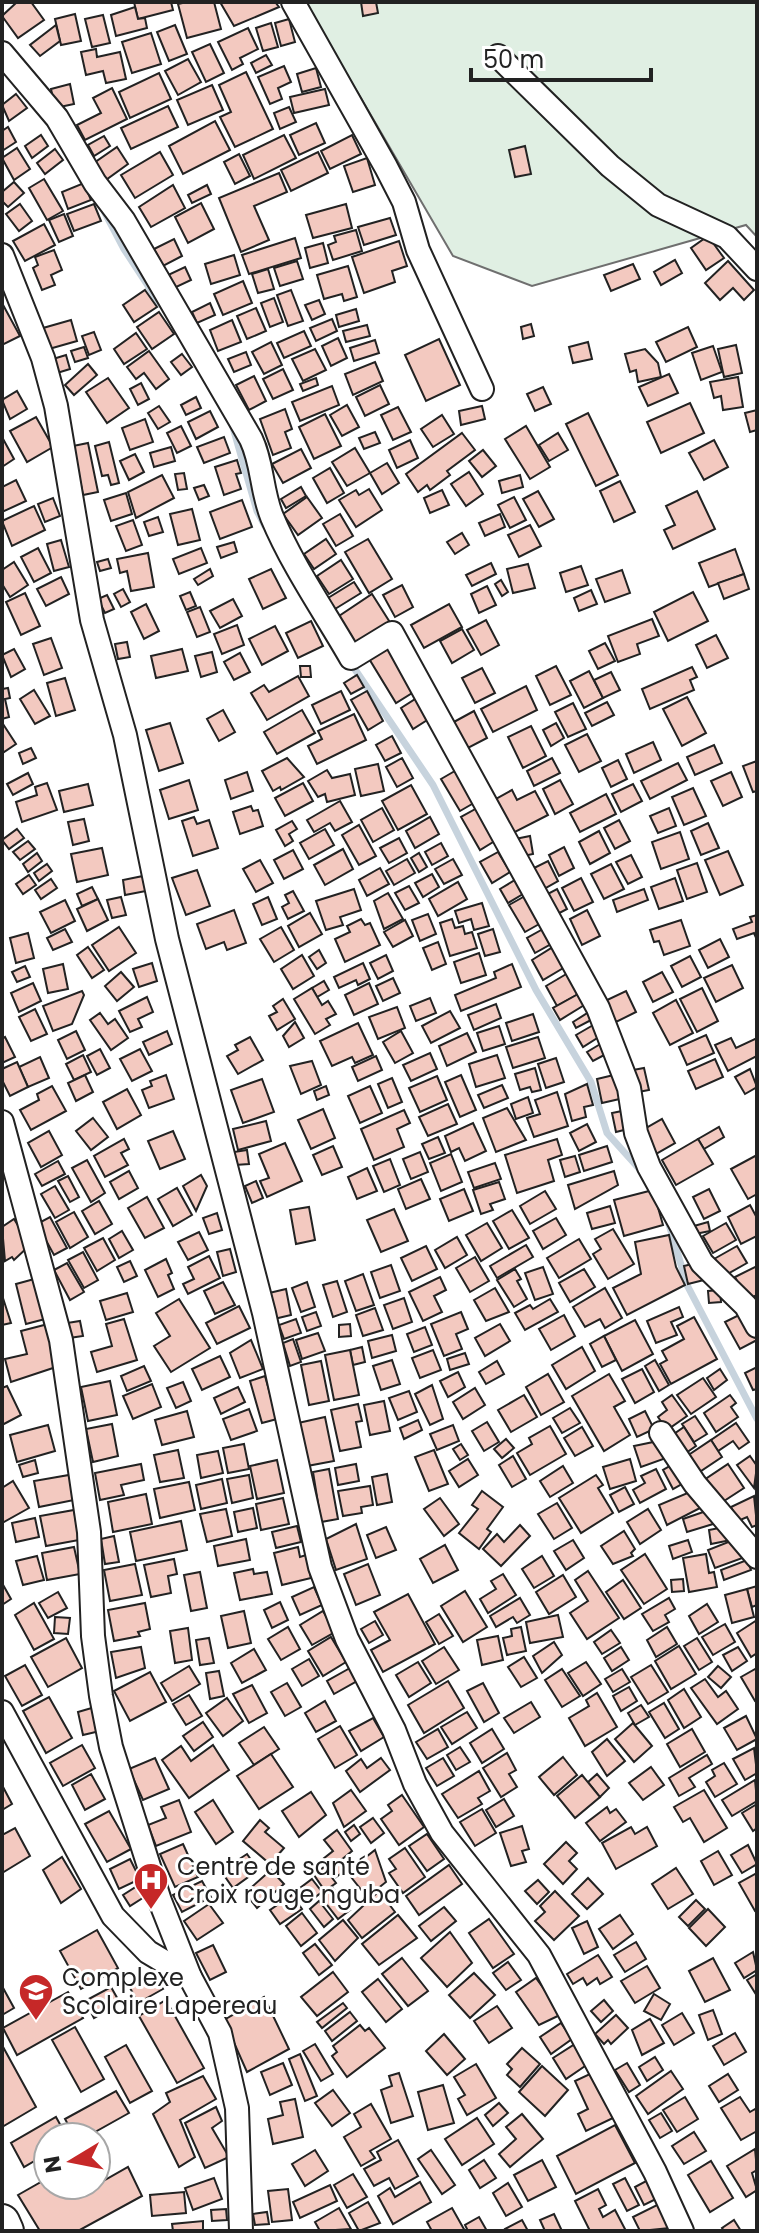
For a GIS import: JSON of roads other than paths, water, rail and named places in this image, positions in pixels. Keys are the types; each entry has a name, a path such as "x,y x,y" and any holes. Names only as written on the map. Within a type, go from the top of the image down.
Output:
{"main road":[{"path":"2,2222 6,2231"}],"street":[{"path":"293,2 404,202 418,250 482,389"},
{"path":"2,53 57,118 95,183 151,263 251,439 262,461 264,496 297,572 351,658 392,633 598,1008 629,1088 636,1133 649,1167 702,1263 746,1306 757,1326"},
{"path":"498,56 610,166 658,205 727,237 757,269"},
{"path":"2,255 43,358 56,406 92,620 125,735 167,939 264,1313 291,1449 320,1567 347,1639 394,1730 415,1784 442,1833 539,1955 649,2159 682,2231"},
{"path":"2,1122 61,1340 89,1532 95,1651 111,1747 155,1887 190,1977 220,2033 237,2108 241,2231"},
{"path":"661,1433 695,1484 757,1557"},
{"path":"2,1712 113,1916 148,1952 190,1977"}],"waterway":[{"path":"103,209 124,249 160,304"},
{"path":"232,424 257,511 265,526"},
{"path":"350,662 433,785 536,990 591,1082 607,1133 643,1173"},
{"path":"668,1221 687,1285 757,1419"}],"place":[{"name":"Centre de santé Croix rouge nguba","path":"151,1911"},
{"name":"Complexe Scolaire Lapereau","path":"36,2022"}]}
